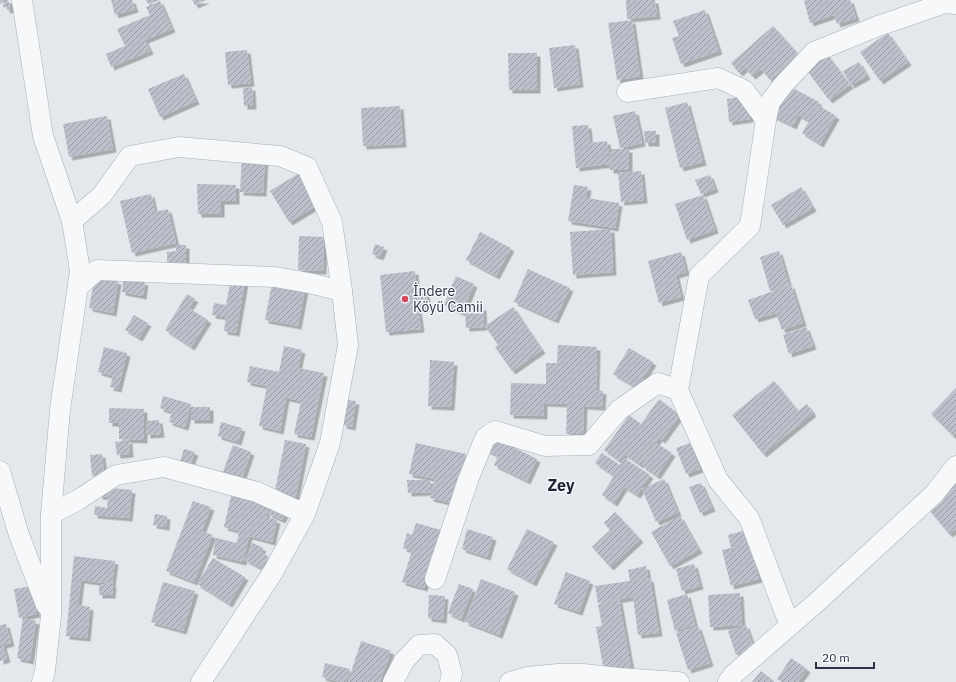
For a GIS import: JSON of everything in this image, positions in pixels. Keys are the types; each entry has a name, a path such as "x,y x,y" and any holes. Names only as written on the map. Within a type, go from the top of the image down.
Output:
{"street":[{"path":"22,0 43,136 72,221 80,270 60,410 51,514 51,616 45,671 42,682"},
{"path":"790,626 749,518 718,480 678,390 699,276 750,226 770,102 783,85 814,52 878,26 945,3 956,4"},
{"path":"627,92 718,78 744,90 766,120"},
{"path":"72,221 102,195 130,156 179,147 280,156 307,167 332,222 348,345 330,443 305,514 273,572 201,682"},
{"path":"78,287 97,270 275,277 342,291"},
{"path":"435,579 468,480 485,438 495,431 545,446 589,445 619,410 658,383 678,390"},
{"path":"728,682 934,494 956,466"},
{"path":"51,514 78,500 116,475 164,467 257,492 305,514"},
{"path":"0,471 19,535 51,616"},
{"path":"393,682 404,661 418,645 435,644 447,655 452,674 450,682"},
{"path":"510,682 558,674 583,674 626,679 679,682"}],"building":[{"path":"0,0 8,0 11,9 7,10 4,2 0,4"},
{"path":"111,0 132,0 135,9 115,15"},
{"path":"146,0 160,0 148,4"},
{"path":"192,0 206,0 195,5"},
{"path":"626,0 655,0 657,16 627,19"},
{"path":"850,0 856,18 837,24 834,15 810,23 804,1"},
{"path":"160,1 172,29 145,40 150,51 111,67 106,54 125,46 117,29 150,15 146,7"},
{"path":"705,10 719,51 681,64 672,38 679,36 673,21"},
{"path":"632,20 640,76 617,80 608,23"},
{"path":"773,26 799,55 770,80 761,69 752,76 745,68 739,73 731,63"},
{"path":"888,33 908,62 880,81 860,52"},
{"path":"575,45 580,84 554,88 549,48"},
{"path":"247,50 251,83 228,85 225,52"},
{"path":"508,53 537,53 537,90 509,90"},
{"path":"826,53 850,85 829,100 805,68"},
{"path":"859,62 867,76 851,85 843,71"},
{"path":"184,74 196,101 160,117 148,89"},
{"path":"787,85 819,102 811,117 818,105 836,116 820,144 802,133 809,121 798,115 793,126 771,115"},
{"path":"252,87 253,106 244,106 243,88"},
{"path":"747,96 750,119 729,122 727,99"},
{"path":"687,102 703,162 680,168 665,108"},
{"path":"400,106 403,144 363,146 361,108"},
{"path":"635,111 642,143 620,148 613,116"},
{"path":"107,116 113,149 69,157 63,124"},
{"path":"588,125 590,143 607,141 610,164 576,168 572,126"},
{"path":"644,131 656,131 656,143 645,143"},
{"path":"610,149 629,149 629,170 610,170"},
{"path":"242,155 265,157 263,193 240,192"},
{"path":"641,171 644,200 621,202 618,173"},
{"path":"301,172 319,204 289,222 270,191"},
{"path":"710,175 715,189 701,194 695,180"},
{"path":"197,184 236,185 236,201 221,201 221,214 198,214"},
{"path":"574,185 588,187 586,198 619,203 615,228 568,221"},
{"path":"801,187 813,208 783,225 771,205"},
{"path":"151,194 155,212 168,209 176,243 132,253 120,201"},
{"path":"703,195 715,230 687,240 675,204"},
{"path":"611,229 613,272 573,275 570,232"},
{"path":"480,232 511,248 496,276 466,260"},
{"path":"299,236 324,237 323,271 298,270"},
{"path":"375,244 384,247 380,257 372,254"},
{"path":"176,245 186,245 186,269 167,270 167,252 176,251"},
{"path":"779,251 789,285 770,291 760,257"},
{"path":"681,252 686,272 676,275 681,297 659,303 648,261"},
{"path":"528,269 570,288 555,320 514,302"},
{"name":"İndere Köyü Camii","path":"415,271 417,292 426,291 428,307 418,308 421,329 386,332 380,275"},
{"path":"456,276 474,284 462,313 444,305"},
{"path":"95,277 118,281 113,313 89,308"},
{"path":"124,278 145,282 143,296 122,292"},
{"path":"273,278 306,284 298,326 265,320"},
{"path":"231,279 245,281 236,333 224,331 226,317 212,315 214,303 226,305"},
{"path":"791,285 803,323 782,330 776,313 755,319 748,300"},
{"path":"187,294 195,299 189,308 208,320 191,347 165,330"},
{"path":"483,307 484,327 466,328 465,308"},
{"path":"513,307 542,350 512,371 495,347 498,345 485,326"},
{"path":"134,315 148,323 139,338 125,330"},
{"path":"806,327 813,346 789,354 783,335"},
{"path":"558,345 597,347 596,390 603,391 602,407 584,406 583,434 566,434 567,404 544,403 544,416 510,415 511,383 546,384 546,363 557,363"},
{"path":"284,346 302,350 298,368 324,373 311,437 294,434 301,401 286,398 280,431 259,426 267,386 247,382 250,366 279,372"},
{"path":"104,347 127,353 118,389 110,387 113,376 98,372"},
{"path":"629,348 653,362 637,388 613,374"},
{"path":"430,360 454,362 451,407 428,406"},
{"path":"774,381 798,411 807,404 813,413 763,454 732,415"},
{"path":"956,388 956,433 953,436 931,414"},
{"path":"163,396 191,404 185,427 169,422 172,412 160,408"},
{"path":"659,399 680,415 662,440 659,438 640,465 624,454 619,461 604,450 629,415 641,424"},
{"path":"346,400 356,401 352,427 343,425"},
{"path":"191,407 210,407 210,420 191,420"},
{"path":"109,408 144,409 144,440 119,439 119,423 109,423"},
{"path":"159,420 161,434 147,435 146,421"},
{"path":"221,422 242,428 238,442 218,436"},
{"path":"493,437 537,459 527,481 494,465 498,456 486,450"},
{"path":"129,440 130,454 117,455 115,442"},
{"path":"285,440 306,444 295,500 274,496"},
{"path":"416,443 466,454 455,504 430,498 435,479 409,474"},
{"path":"656,443 672,453 657,476 642,466"},
{"path":"690,443 700,469 686,474 676,448"},
{"path":"233,445 251,452 240,484 221,477"},
{"path":"184,449 195,452 189,468 179,465"},
{"path":"602,453 620,465 624,458 650,475 637,495 624,487 614,503 602,495 614,476 595,463"},
{"path":"102,454 104,474 92,476 90,455"},
{"path":"664,479 678,513 656,522 642,489"},
{"path":"407,480 430,480 431,492 408,493"},
{"path":"701,483 712,508 700,513 689,487"},
{"path":"956,484 956,529 949,534 930,511 942,502 939,499"},
{"path":"100,487 132,490 129,518 94,515 95,506 107,508 108,497 99,496"},
{"path":"232,492 269,501 266,517 277,520 272,542 249,536 243,562 213,555 216,538 237,543 239,531 224,527"},
{"path":"193,501 211,507 202,531 213,535 194,582 166,571"},
{"path":"272,505 286,511 282,520 268,514"},
{"path":"615,512 640,539 610,567 592,547 610,530 604,523"},
{"path":"155,514 167,516 166,527 153,525"},
{"path":"680,516 699,550 670,566 651,532"},
{"path":"416,523 441,530 424,588 402,582 412,551 403,548 407,533 412,535"},
{"path":"467,529 493,537 487,557 462,549"},
{"path":"527,529 554,542 533,583 507,569"},
{"path":"746,530 759,579 731,586 722,550 731,548 728,535"},
{"path":"253,543 263,548 261,552 269,557 262,569 245,560"},
{"path":"74,556 115,561 112,584 81,580 78,605 90,607 87,638 66,636"},
{"path":"213,558 245,577 229,604 197,584"},
{"path":"694,564 700,586 682,591 676,569"},
{"path":"646,566 648,577 630,581 628,570"},
{"path":"566,572 590,581 579,612 554,604"},
{"path":"650,578 659,633 638,635 633,597 598,603 595,586"},
{"path":"481,579 515,592 499,635 465,622"},
{"path":"163,582 195,591 183,631 151,622"},
{"path":"99,584 113,584 112,595 99,595"},
{"path":"459,584 473,589 461,619 448,613"},
{"path":"32,586 37,614 19,618 14,589"},
{"path":"740,593 742,625 710,627 708,595"},
{"path":"687,594 695,625 675,631 667,600"},
{"path":"429,595 445,596 443,620 428,618"},
{"path":"619,600 631,667 604,672 596,627 602,626 598,604"},
{"path":"23,618 36,621 30,661 17,658"},
{"path":"6,624 11,643 3,645 7,659 0,661 0,625"},
{"path":"746,625 754,649 736,655 728,631"},
{"path":"698,626 710,663 688,670 676,633"},
{"path":"361,641 391,651 380,682 348,682"},
{"path":"791,658 807,669 798,682 782,682 777,679"},
{"path":"325,663 350,669 346,682 340,682 322,677"},
{"path":"761,671 775,682 752,682"}],"place":[{"name":"İndere Köyü Camii","path":"405,299"}],"district":[{"name":"Zey","path":"561,485"}]}
